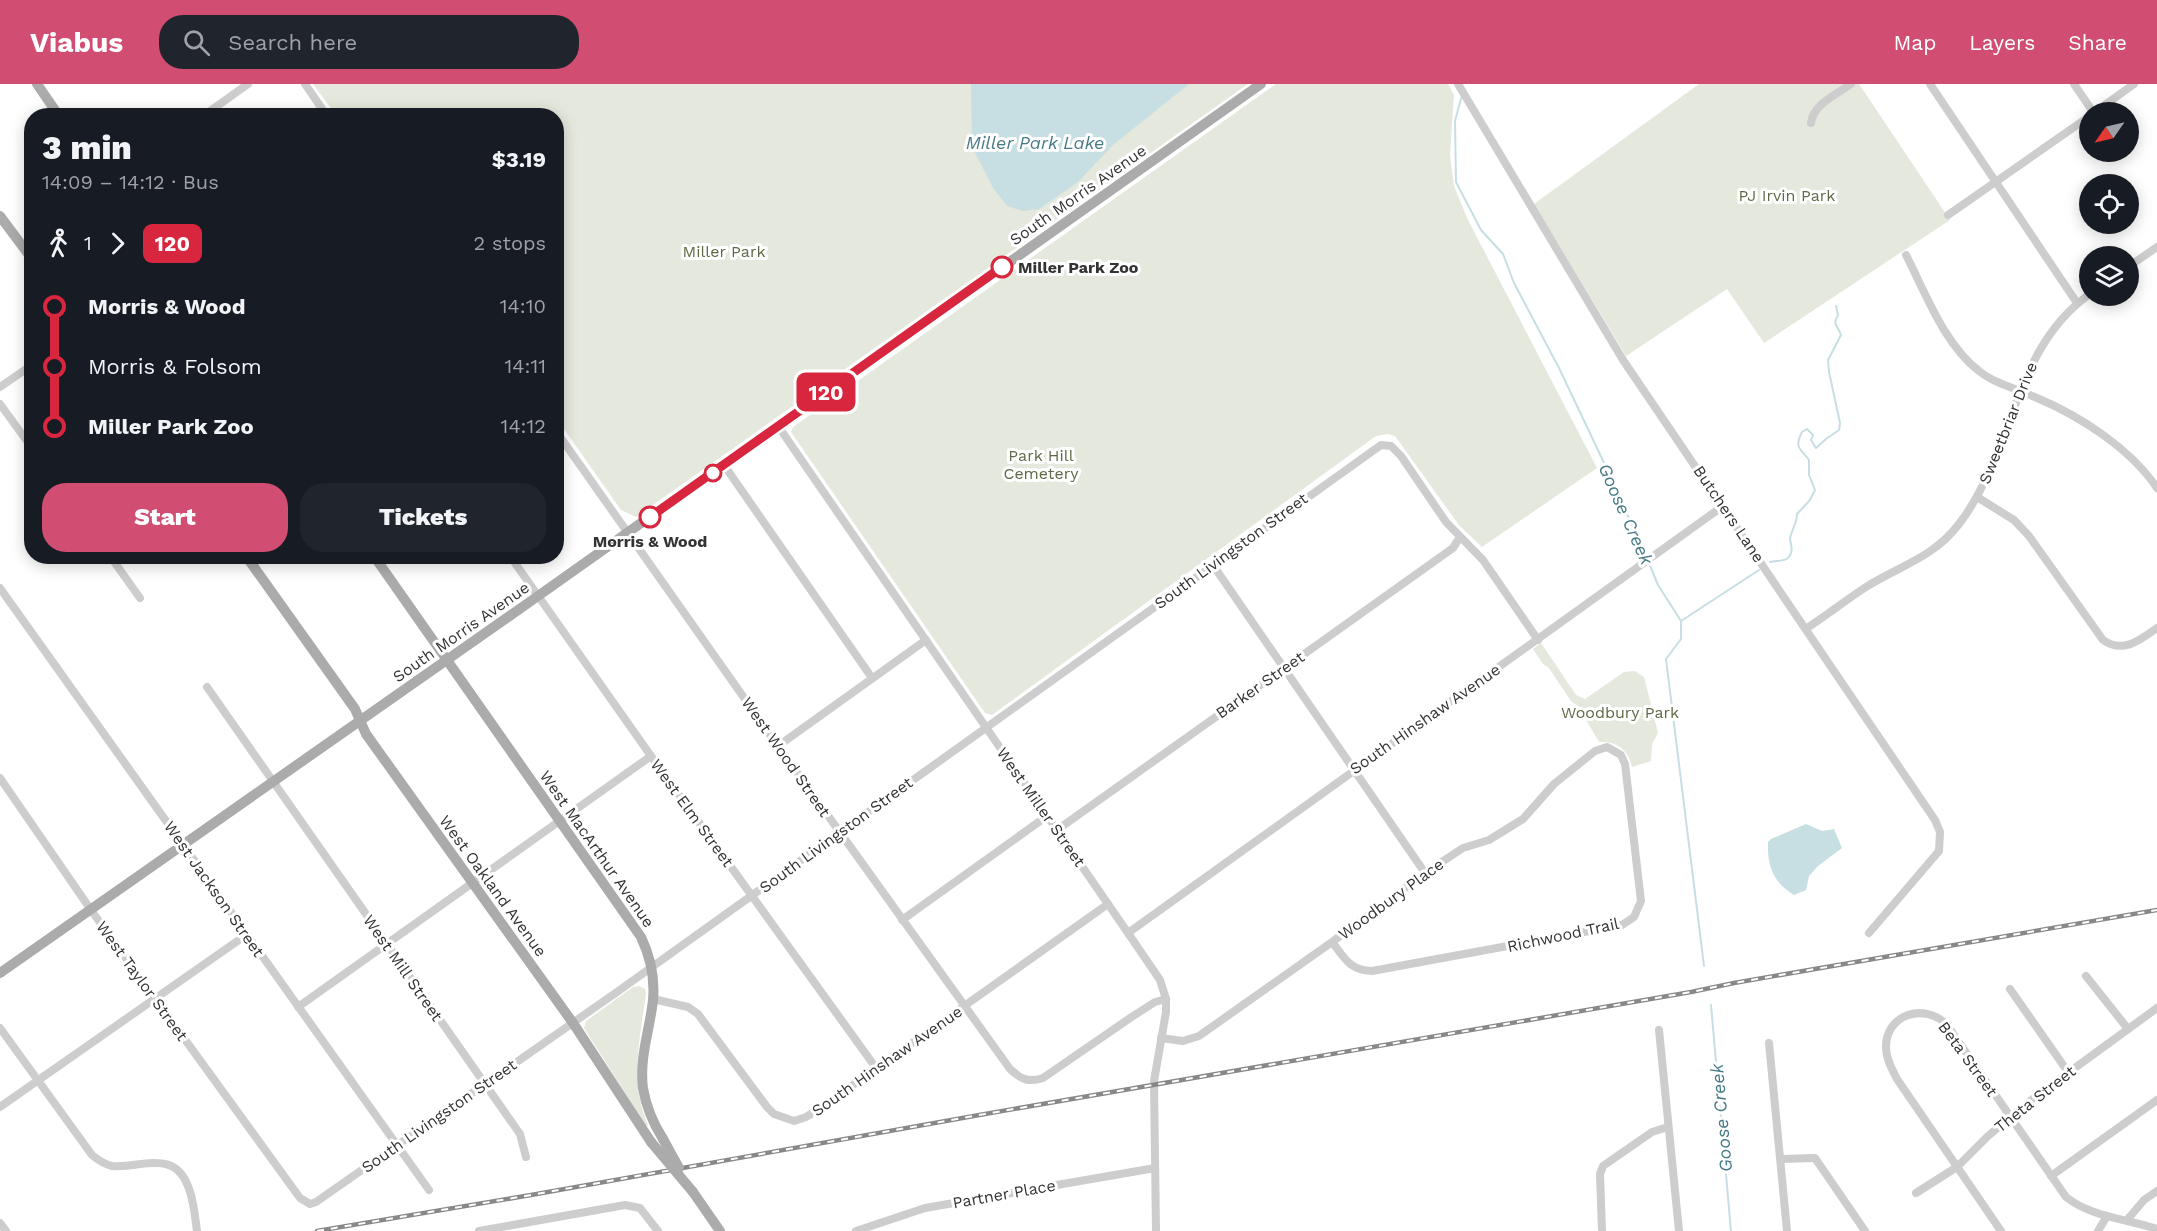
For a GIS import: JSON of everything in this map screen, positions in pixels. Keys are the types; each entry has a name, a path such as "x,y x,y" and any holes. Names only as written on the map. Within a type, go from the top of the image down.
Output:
{"main road":[{"path":"38,84 54,108"},
{"name":"South Morris Avenue","path":"0,973 361,722 1261,84"},
{"path":"0,216 24,248"},
{"name":"West Oakland Avenue","path":"252,564 350,702 366,734 573,1023 651,1142 693,1192 720,1231"},
{"name":"West MacArthur Avenue","path":"380,564 632,922 648,952 653,999 643,1067 643,1086 647,1106 693,1192"}],"street":[{"path":"214,108 248,84"},
{"path":"304,84 321,108"},
{"path":"1811,123 1816,108 1851,84"},
{"path":"1930,84 2077,303"},
{"path":"2074,84 2087,102"},
{"path":"2108,102 2134,84"},
{"name":"Butchers Lane","path":"1459,85 1617,350 1935,820 1940,832 1940,846 1936,857 1869,933"},
{"path":"1948,215 2079,124"},
{"path":"2139,259 2157,247"},
{"path":"1906,255 1955,347 1981,373 1998,383 2055,406 2119,447 2143,468 2157,488"},
{"name":"Sweetbriar Drive","path":"1807,628 1867,586 1930,553 1948,538 1977,497 1993,467 2030,365 2043,341 2077,303"},
{"path":"0,387 24,370"},
{"path":"0,404 24,437"},
{"name":"West Miller Street","path":"778,426 1160,980 1166,999 1166,1012 1154,1081 1156,1231"},
{"name":"West Wood Street","path":"564,442 1010,1069 1022,1079 1030,1081 1043,1078 1133,1016 1155,1002 1166,999"},
{"name":"South Livingston Street","path":"288,1182 302,1201 313,1203 651,968 1375,448 1386,444 1396,450 1446,522 1461,537"},
{"path":"724,465 872,678"},
{"path":"1977,497 2014,520 2029,536 2103,640 2114,645 2129,645 2140,641 2157,628"},
{"name":"South Hinshaw Avenue","path":"1128,933 1723,506"},
{"path":"1461,537 1483,560 1538,640"},
{"name":"Barker Street","path":"1057,830 1453,548 1461,537"},
{"path":"116,564 140,598"},
{"name":"West Elm Street","path":"516,564 876,1068"},
{"path":"1213,565 1425,873"},
{"name":"West Jackson Street","path":"0,588 429,1190"},
{"path":"778,746 926,640"},
{"name":"West Mill Street","path":"207,687 520,1134 526,1157"},
{"name":"Woodbury Place","path":"1161,1038 1182,1041 1199,1036 1425,873 1463,848 1489,840 1523,819 1554,784 1595,751 1608,747 1615,750"},
{"name":"Richwood Trail","path":"1332,942 1351,966 1372,971 1622,925 1634,916 1641,901 1624,764 1621,755 1615,750"},
{"path":"298,1007 651,756"},
{"name":"West Taylor Street","path":"0,778 91,910 288,1182"},
{"path":"902,920 1047,816"},
{"name":"South Hinshaw Avenue","path":"653,999 688,1007 698,1014 766,1107 783,1119 794,1121 806,1117 1108,904"},
{"path":"0,1107 246,935"},
{"path":"2086,976 2128,1029"},
{"path":"2010,989 2067,1072"},
{"name":"Theta Street","path":"1916,1193 1957,1167 2009,1117 2067,1072 2157,1008"},
{"name":"Beta Street","path":"2001,1231 1898,1079 1888,1060 1886,1040 1894,1024 1901,1018 1917,1012 1928,1013 1942,1020 2060,1190 2073,1203 2107,1216 2157,1229"},
{"path":"0,1028 92,1155 100,1161 119,1166 156,1162 171,1167 179,1173 190,1191 197,1231"},
{"path":"1659,1030 1679,1231"},
{"path":"1769,1043 1787,1231"},
{"path":"2050,1176 2157,1100"},
{"path":"1602,1231 1599,1174 1603,1166 1652,1132 1668,1127"},
{"path":"1780,1159 1815,1158 1865,1231"},
{"name":"Partner Place","path":"856,1231 925,1208 1155,1168"},
{"path":"2127,1220 2144,1200 2157,1191"},
{"path":"479,1231 631,1205 639,1208 658,1231"},
{"path":"2098,1231 2107,1216"},
{"path":"0,1223 6,1231"}],"green space":[{"name":"Miller Park","path":"313,84 1248,84 636,517 621,510 564,429 564,108 331,108"},
{"name":"Park Hill Cemetery","path":"1276,84 1448,84 1454,95 1450,155 1454,186 1468,220 1597,468 1482,547 1459,525 1395,436 1388,434 1376,436 992,715 985,713 791,432 793,427"},
{"name":"PJ Irvin Park","path":"1699,84 1859,84 1950,220 1764,343 1727,289 1626,356 1534,204"},
{"name":"Woodbury Park","path":"1541,643 1576,695 1585,699 1624,672 1635,671 1644,677 1658,733 1652,744 1651,761 1632,767 1628,755 1621,747 1599,742 1578,706 1571,701 1533,649"},
{"path":"639,986 645,989 646,994 637,1077 642,1109 648,1125 646,1126 584,1028 586,1021 633,987"}],"water":[{"name":"Miller Park Lake","path":"971,84 1189,84 1113,145 1078,182 1039,209 1023,211 1007,206 993,188 972,147"},
{"path":"1806,824 1822,831 1834,829 1842,848 1818,866 1809,876 1806,890 1794,895 1781,885 1773,873 1770,866 1768,842"}],"waterway":[{"name":"Goose Creek","path":"1462,95 1455,121 1456,182 1481,230 1503,254 1514,283 1559,368 1616,488 1646,558"},
{"path":"1770,562 1785,560 1790,556 1792,549 1790,538 1797,514 1810,500 1815,490 1809,475 1809,460 1798,445 1802,432 1807,429 1813,435 1811,440 1816,448 1839,430 1840,423 1828,360 1841,335 1836,323 1838,315 1836,306"},
{"name":"Goose Creek","path":"1649,563 1658,585 1681,621 1681,639 1666,659 1704,966"},
{"path":"1681,621 1759,570"},
{"name":"Goose Creek","path":"1711,1005 1731,1231"}],"railway":[{"path":"317,1231 2157,910"}],"bus line":[{"name":"120","path":"650,517 1002,267"}],"place":[{"name":"Miller Park Zoo","path":"1002,267"},
{"name":"Morris & Wood","path":"650,517"}]}
